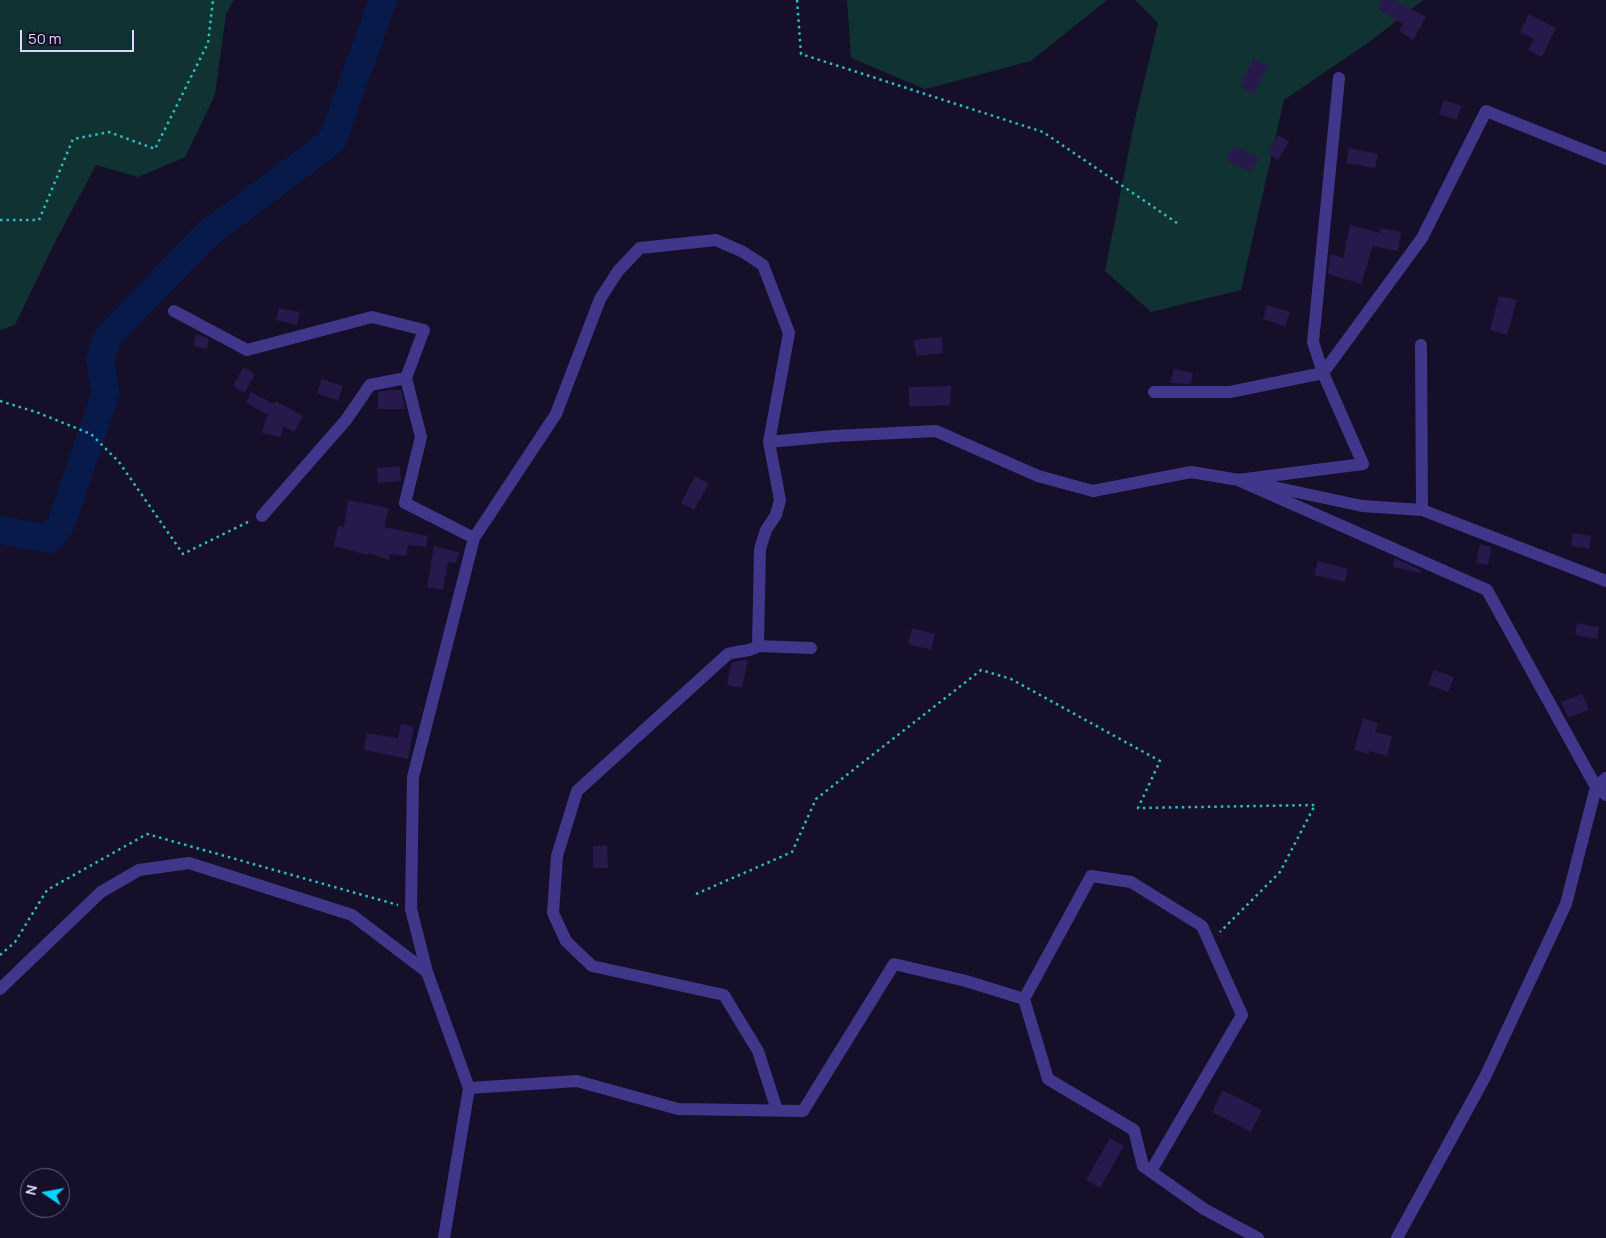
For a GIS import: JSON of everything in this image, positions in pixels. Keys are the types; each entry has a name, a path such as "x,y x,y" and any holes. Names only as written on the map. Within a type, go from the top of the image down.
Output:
{"street":[{"path":"1238,480 1363,464 1323,373 1313,342 1339,78"},
{"path":"1154,392 1230,392 1323,373 1422,238 1486,111 1606,159"},
{"path":"444,1238 469,1088 427,972 411,909 413,777 474,538 556,414 600,299 618,271 640,248 716,240 743,252 763,265 789,333 768,442 780,500 776,515 766,530 760,548 758,646"},
{"path":"174,311 247,350 372,317 424,330 406,378 421,437 405,502 474,538"},
{"path":"1421,345 1422,510"},
{"path":"262,516 346,420 370,385 406,378"},
{"path":"768,442 833,436 936,431 1038,476 1093,491 1190,472 1362,506 1422,510 1606,582"},
{"path":"1238,480 1487,590 1601,791"},
{"path":"777,1110 758,1051 724,995 592,966 566,941 553,913 557,856 578,791 728,654 752,650 758,646 811,648"},
{"path":"1397,1238 1485,1077 1566,904 1606,778"},
{"path":"0,989 101,892 139,870 190,863 352,915 427,972"},
{"path":"1151,1171 1242,1015 1202,926 1131,882 1091,876 1024,999 1048,1079 1134,1130 1143,1166 1204,1209 1258,1238"},
{"path":"469,1088 577,1081 678,1110 803,1111 894,964 966,981 1024,999"}],"path":[{"path":"0,220 39,220 73,139 109,132 155,149 208,43 213,0"},
{"path":"797,0 801,54 1043,132 1177,223"},
{"path":"0,401 36,412 91,434 119,462 183,554 262,516"},
{"path":"696,894 792,852 816,799 981,670 1011,679 1160,761 1138,808 1315,804 1280,872 1209,943"}],"green space":[{"path":"0,0 234,0 226,14 215,95 185,157 138,177 96,165 54,244 15,325 0,330"},
{"path":"847,0 1107,0 1031,61 925,89 851,58"},
{"path":"1135,0 1423,0 1372,40 1284,100 1241,290 1151,312 1105,271 1134,124 1158,23"}],"building":[{"path":"1382,0 1394,0 1426,17 1413,40 1399,31 1403,24 1377,9"},
{"path":"1529,14 1556,28 1542,57 1528,50 1534,39 1520,32"},
{"path":"1253,59 1268,66 1254,94 1240,87"},
{"path":"1444,100 1462,106 1456,120 1439,114"},
{"path":"1278,135 1289,142 1278,160 1268,153"},
{"path":"1234,146 1259,158 1251,172 1226,160"},
{"path":"1349,148 1378,154 1375,168 1346,163"},
{"path":"1350,225 1380,233 1381,228 1401,232 1398,251 1373,246 1361,284 1328,274 1330,254 1343,258"},
{"path":"1499,296 1517,300 1507,335 1490,330"},
{"path":"1267,305 1290,312 1285,326 1263,319"},
{"path":"279,308 300,312 297,325 276,320"},
{"path":"196,334 209,339 207,349 194,346"},
{"path":"942,337 943,353 917,356 913,340"},
{"path":"243,367 255,374 245,393 233,386"},
{"path":"1174,369 1193,373 1191,384 1170,383"},
{"path":"322,379 343,386 338,401 317,393"},
{"path":"951,386 950,405 909,407 909,387"},
{"path":"401,390 405,409 378,409 378,392"},
{"path":"251,392 274,404 276,401 303,416 294,432 283,426 281,437 262,433 268,415 246,403"},
{"path":"400,466 401,481 378,483 377,468"},
{"path":"695,476 709,484 694,510 681,503"},
{"path":"348,500 389,508 384,527 428,536 426,547 408,545 406,556 390,554 389,560 369,553 368,555 334,546 338,526 344,527"},
{"path":"1573,533 1591,536 1589,549 1571,546"},
{"path":"1480,544 1491,547 1488,565 1476,563"},
{"path":"434,546 459,552 456,563 448,562 443,590 427,587"},
{"path":"1394,558 1421,570 1421,573 1393,567"},
{"path":"1318,561 1348,569 1345,582 1314,575"},
{"path":"1577,623 1599,627 1597,639 1575,635"},
{"path":"912,628 935,634 931,650 908,644"},
{"path":"748,659 742,688 727,685 731,663"},
{"path":"1434,670 1454,677 1448,692 1428,685"},
{"path":"1582,694 1589,710 1568,718 1561,702"},
{"path":"1363,718 1378,723 1375,732 1392,736 1387,756 1370,751 1369,754 1354,750"},
{"path":"401,724 414,726 408,759 364,750 367,733 398,738"},
{"path":"607,845 608,868 593,868 593,846"},
{"path":"1223,1090 1262,1110 1251,1132 1212,1112"},
{"path":"1110,1138 1124,1146 1100,1188 1086,1180"}],"waterway":[{"path":"0,530 50,539 61,524 106,393 100,359 108,337 206,235 332,141 383,0"}]}
